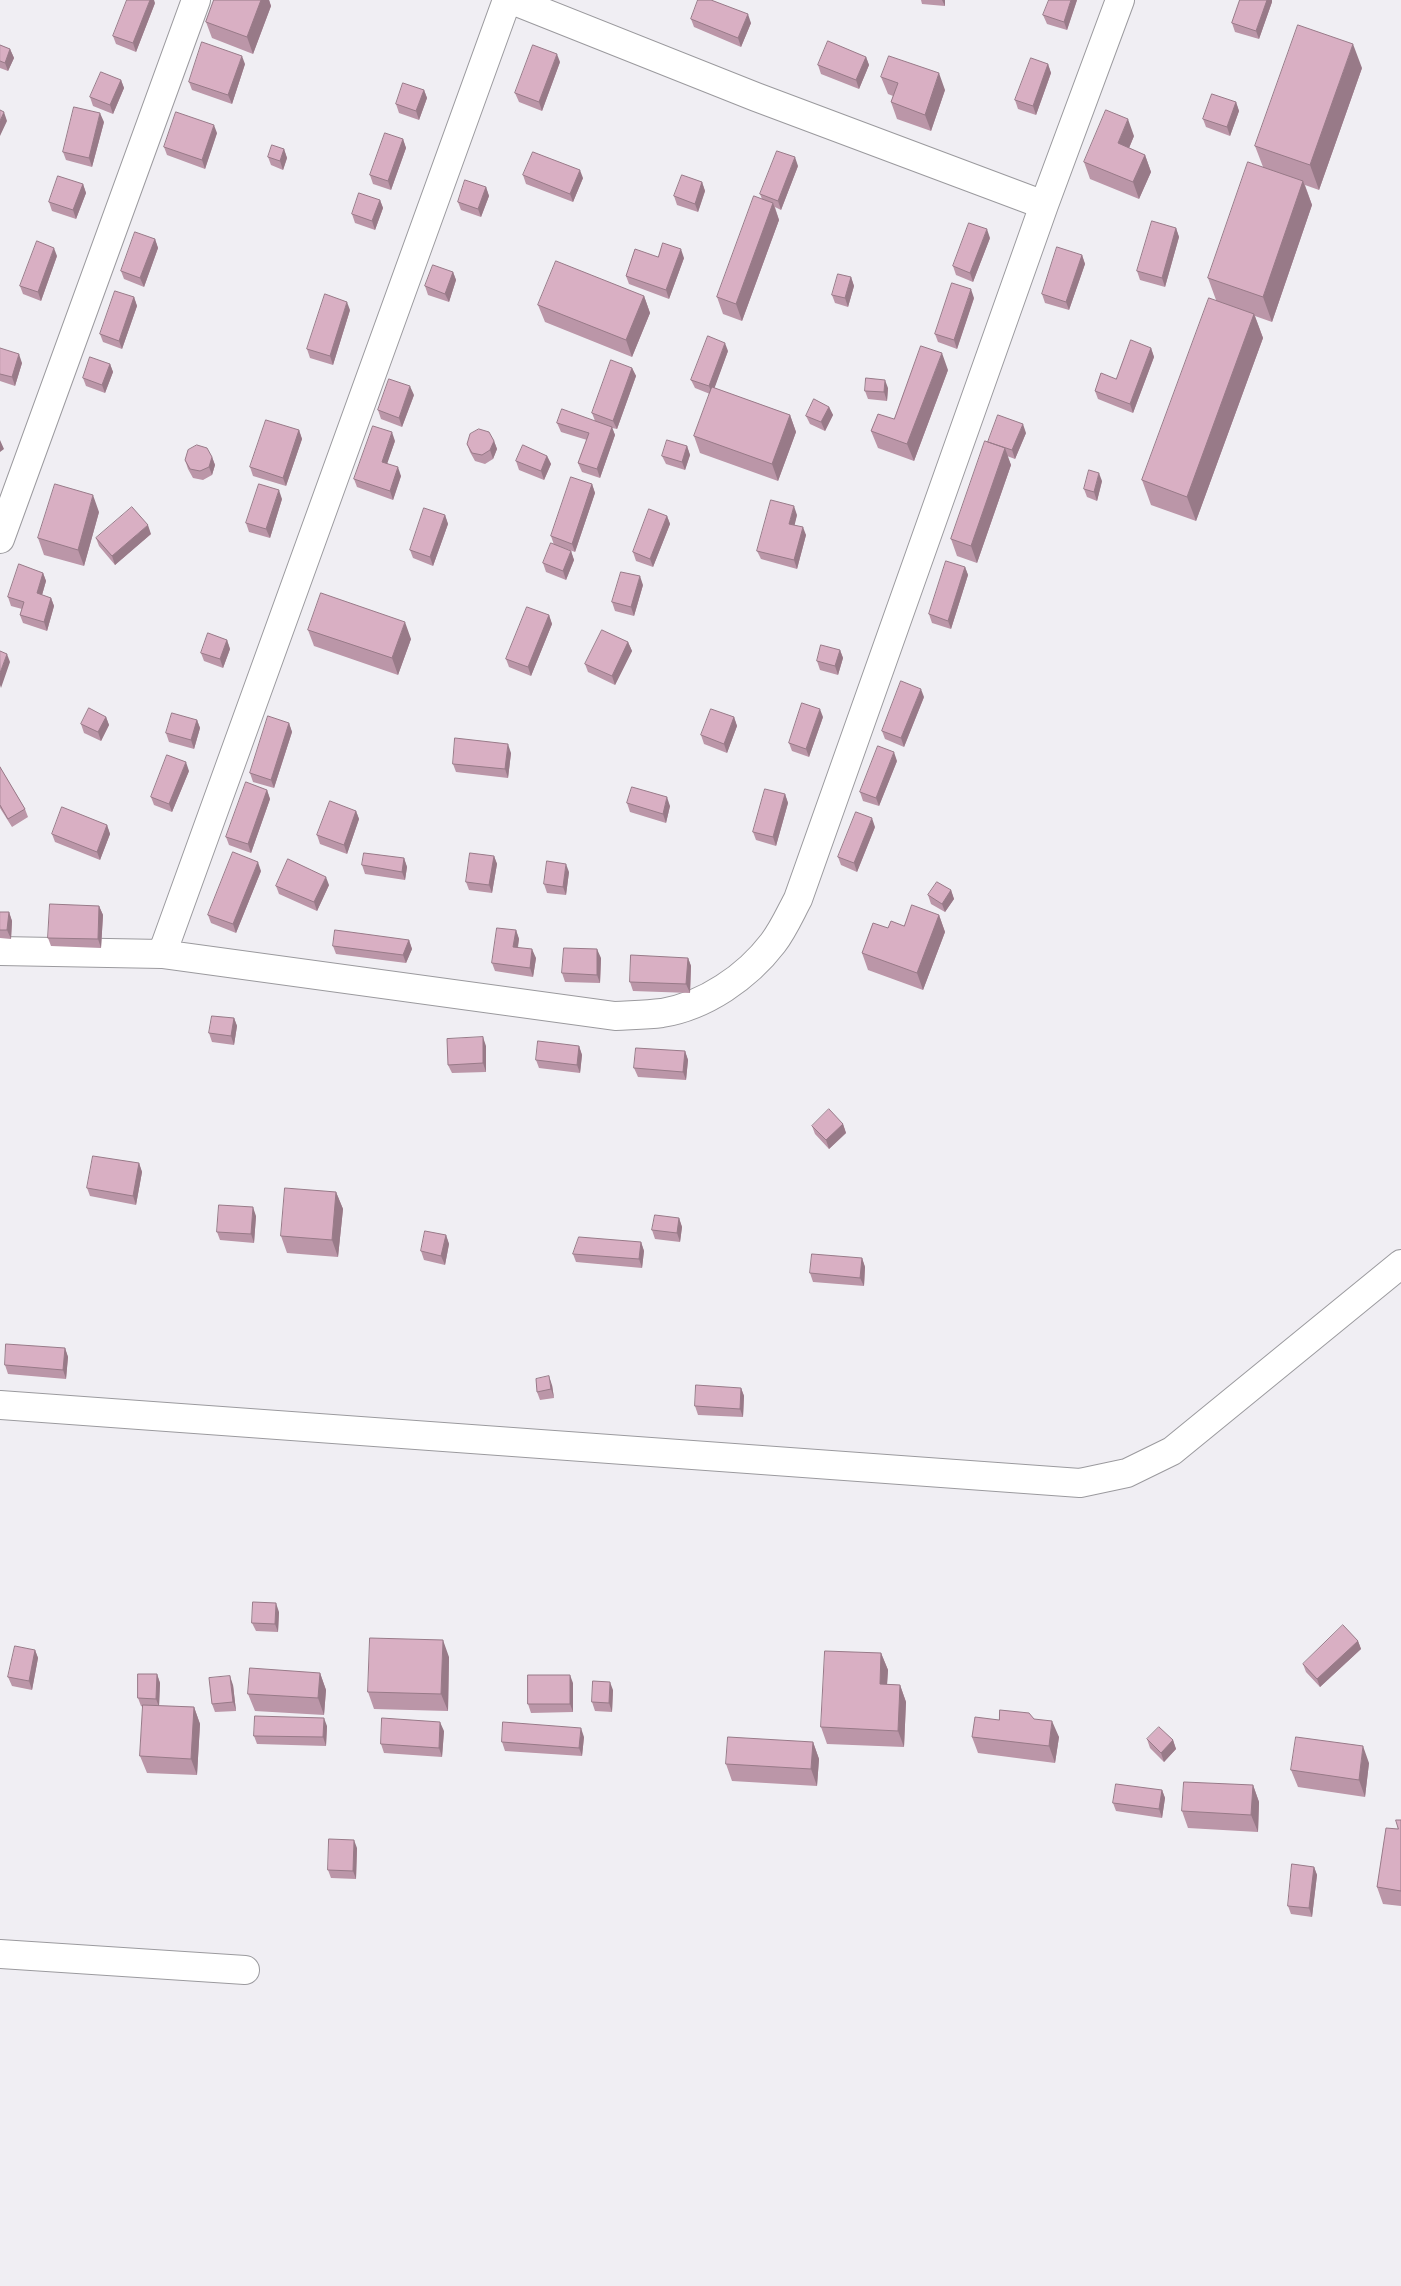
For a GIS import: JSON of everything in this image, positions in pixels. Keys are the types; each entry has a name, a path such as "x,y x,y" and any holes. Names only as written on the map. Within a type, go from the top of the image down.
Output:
{"street":[{"path":"0,539 196,0"},
{"path":"162,954 507,0"},
{"path":"512,0 756,97 1044,205"},
{"path":"0,951 162,954 616,1016 663,1012 688,1005 718,991 746,972 774,942 798,900 1044,205 1120,0"},
{"path":"0,1406 1080,1483 1127,1473 1172,1451 1401,1264"},
{"path":"0,1954 245,1970"}],"building":[{"path":"127,0 150,0 133,43 113,36"},
{"path":"214,0 261,0 247,37 206,22"},
{"path":"698,0 711,0 748,14 738,38 691,19"},
{"path":"1049,0 1071,0 1064,22 1043,15"},
{"path":"1240,0 1267,0 1256,31 1232,23"},
{"path":"1298,25 1353,44 1310,165 1255,146"},
{"path":"828,41 866,57 856,80 818,65"},
{"path":"202,42 242,56 228,95 189,82"},
{"path":"0,45 10,49 5,63 0,61"},
{"path":"533,45 557,54 539,102 515,93"},
{"path":"889,56 939,73 925,115 891,102 898,83 881,77"},
{"path":"1031,58 1048,64 1033,106 1015,100"},
{"path":"101,72 121,80 110,105 90,97"},
{"path":"403,83 424,90 416,111 396,104"},
{"path":"1212,94 1236,102 1227,127 1203,119"},
{"path":"74,107 100,113 89,158 63,152"},
{"path":"0,110 4,112 0,121"},
{"path":"1106,110 1128,119 1118,143 1145,155 1133,182 1084,162"},
{"path":"176,112 214,125 202,160 164,147"},
{"path":"385,133 403,139 388,181 370,175"},
{"path":"272,145 284,149 280,161 268,157"},
{"path":"777,151 795,157 778,201 760,194"},
{"path":"533,152 580,170 570,194 523,175"},
{"path":"1248,162 1303,181 1263,297 1208,278"},
{"path":"682,175 702,182 695,204 674,196"},
{"path":"58,176 83,184 73,210 49,202"},
{"path":"465,180 486,187 478,209 458,202"},
{"path":"359,193 380,200 372,221 352,214"},
{"path":"754,196 773,203 736,304 717,297"},
{"path":"1152,221 1176,228 1162,278 1137,271"},
{"path":"969,223 987,229 970,273 953,266"},
{"path":"135,232 155,239 140,278 121,271"},
{"path":"37,241 54,248 38,292 20,286"},
{"path":"663,243 681,249 666,290 626,276 635,249 658,257"},
{"path":"1057,247 1082,255 1066,302 1042,294"},
{"path":"556,261 644,296 626,340 538,305"},
{"path":"433,265 453,272 445,294 425,286"},
{"path":"838,274 851,277 845,298 832,295"},
{"path":"952,283 971,289 954,340 935,334"},
{"path":"115,291 134,297 119,341 100,334"},
{"path":"325,294 347,302 330,356 307,349"},
{"path":"1209,298 1254,314 1187,497 1142,480"},
{"path":"708,336 725,343 709,386 691,380"},
{"path":"1131,340 1151,348 1130,404 1095,391 1101,373 1116,379"},
{"path":"921,346 942,353 907,444 871,431 878,414 894,419"},
{"path":"0,348 19,354 12,377 0,374"},
{"path":"90,357 110,364 102,385 83,378"},
{"path":"611,360 632,368 613,421 592,413"},
{"path":"866,378 885,380 884,392 865,391"},
{"path":"389,379 410,386 399,418 378,410"},
{"path":"712,387 790,415 772,464 694,436"},
{"path":"814,399 829,407 821,422 806,416"},
{"path":"562,409 612,427 597,469 578,463 589,433 557,423"},
{"path":"998,415 1023,424 1012,450 988,442"},
{"path":"266,420 299,430 283,478 250,467"},
{"path":"373,426 392,432 382,462 398,467 390,491 354,479"},
{"path":"479,429 489,432 494,441 490,450 482,455 472,453 467,444 470,434"},
{"path":"667,440 687,446 682,462 662,456"},
{"path":"985,441 1005,448 971,546 951,539"},
{"path":"197,445 207,448 212,457 209,467 200,471 190,469 185,460 188,450"},
{"path":"523,445 547,456 541,471 516,461"},
{"path":"1089,470 1099,473 1094,492 1084,489"},
{"path":"571,477 592,484 572,544 551,536"},
{"path":"55,484 93,495 78,550 38,538"},
{"path":"259,484 279,490 266,529 246,523"},
{"path":"771,500 794,506 789,524 803,527 794,560 757,551"},
{"path":"132,507 148,525 112,556 96,538"},
{"path":"424,508 445,515 430,557 410,550"},
{"path":"649,509 667,516 650,559 633,552"},
{"path":"551,543 571,551 563,571 543,563"},
{"path":"946,561 965,567 948,621 929,614"},
{"path":"19,564 43,573 37,593 51,598 44,622 20,615 24,602 8,597"},
{"path":"621,572 640,576 631,607 612,602"},
{"path":"321,593 405,622 392,658 308,630"},
{"path":"527,607 549,615 528,667 506,659"},
{"path":"602,630 628,642 612,676 585,664"},
{"path":"208,633 227,640 220,659 201,653"},
{"path":"821,645 840,650 835,666 817,661"},
{"path":"0,651 7,654 0,673"},
{"path":"901,681 921,689 901,738 882,731"},
{"path":"802,703 820,709 806,749 789,743"},
{"path":"89,708 106,717 98,732 81,724"},
{"path":"711,709 734,717 724,744 701,735"},
{"path":"172,713 197,720 191,740 166,733"},
{"path":"268,716 289,723 271,780 250,773"},
{"path":"455,738 508,744 505,769 453,764"},
{"path":"878,746 894,752 876,798 860,792"},
{"path":"167,755 186,762 169,804 151,797"},
{"path":"0,767 25,809 8,819 0,805"},
{"path":"246,782 267,790 248,844 226,837"},
{"path":"632,787 667,797 663,814 627,803"},
{"path":"765,789 785,794 773,837 753,832"},
{"path":"330,801 356,811 344,845 317,835"},
{"path":"62,807 107,825 97,852 52,834"},
{"path":"856,812 872,818 854,863 838,857"},
{"path":"233,852 258,862 233,924 208,915"},
{"path":"364,853 404,858 402,872 362,865"},
{"path":"470,853 494,856 489,885 466,882"},
{"path":"288,859 326,877 314,902 276,886"},
{"path":"547,861 566,864 563,887 544,884"},
{"path":"937,882 951,890 942,904 928,895"},
{"path":"50,904 99,906 98,939 48,938"},
{"path":"912,905 939,915 917,973 862,953 873,923 888,928 891,921 904,926"},
{"path":"0,912 9,912 7,930 0,930"},
{"path":"497,928 516,930 513,947 532,949 530,968 492,963"},
{"path":"335,930 409,940 403,955 333,946"},
{"path":"564,948 597,949 597,975 562,973"},
{"path":"631,955 688,958 686,984 630,982"},
{"path":"212,1016 234,1018 231,1036 209,1033"},
{"path":"483,1037 483,1063 448,1065 447,1039"},
{"path":"538,1041 579,1046 577,1065 536,1060"},
{"path":"636,1048 685,1051 683,1072 634,1068"},
{"path":"829,1109 843,1124 826,1140 812,1126"},
{"path":"93,1156 139,1163 133,1196 87,1188"},
{"path":"285,1188 336,1192 332,1240 281,1236"},
{"path":"219,1205 253,1207 251,1234 217,1232"},
{"path":"655,1215 679,1218 677,1233 652,1230"},
{"path":"425,1231 446,1235 441,1256 421,1251"},
{"path":"579,1237 641,1242 639,1259 573,1254"},
{"path":"812,1254 862,1258 860,1278 810,1273"},
{"path":"6,1344 65,1348 63,1370 5,1365"},
{"path":"549,1376 551,1389 537,1392 536,1379"},
{"path":"696,1385 741,1388 740,1409 695,1406"},
{"path":"253,1602 276,1603 275,1624 252,1623"},
{"path":"1343,1625 1358,1641 1317,1679 1303,1664"},
{"path":"370,1638 443,1640 441,1694 368,1692"},
{"path":"15,1646 35,1650 29,1681 8,1677"},
{"path":"825,1651 881,1653 880,1684 900,1685 898,1731 821,1727"},
{"path":"250,1668 320,1673 318,1698 248,1694"},
{"path":"138,1674 157,1674 156,1699 138,1698"},
{"path":"528,1675 570,1675 570,1704 528,1704"},
{"path":"230,1676 233,1702 212,1704 209,1678"},
{"path":"593,1681 610,1682 609,1703 592,1702"},
{"path":"143,1705 194,1707 191,1759 140,1756"},
{"path":"1000,1710 1029,1713 1034,1719 1052,1721 1049,1746 972,1737 975,1717 999,1720"},
{"path":"255,1716 324,1718 323,1737 254,1736"},
{"path":"382,1718 440,1722 439,1748 381,1744"},
{"path":"503,1722 581,1728 579,1748 502,1742"},
{"path":"1159,1727 1173,1740 1161,1753 1147,1739"},
{"path":"728,1737 813,1742 811,1769 726,1764"},
{"path":"1296,1737 1363,1746 1359,1780 1291,1770"},
{"path":"1184,1782 1253,1785 1251,1815 1182,1811"},
{"path":"1116,1784 1162,1790 1159,1809 1113,1803"},
{"path":"1396,1820 1401,1820 1401,1891 1377,1887 1386,1828 1398,1829"},
{"path":"329,1839 354,1840 353,1871 328,1870"},
{"path":"1292,1864 1314,1867 1309,1908 1288,1906"}]}
